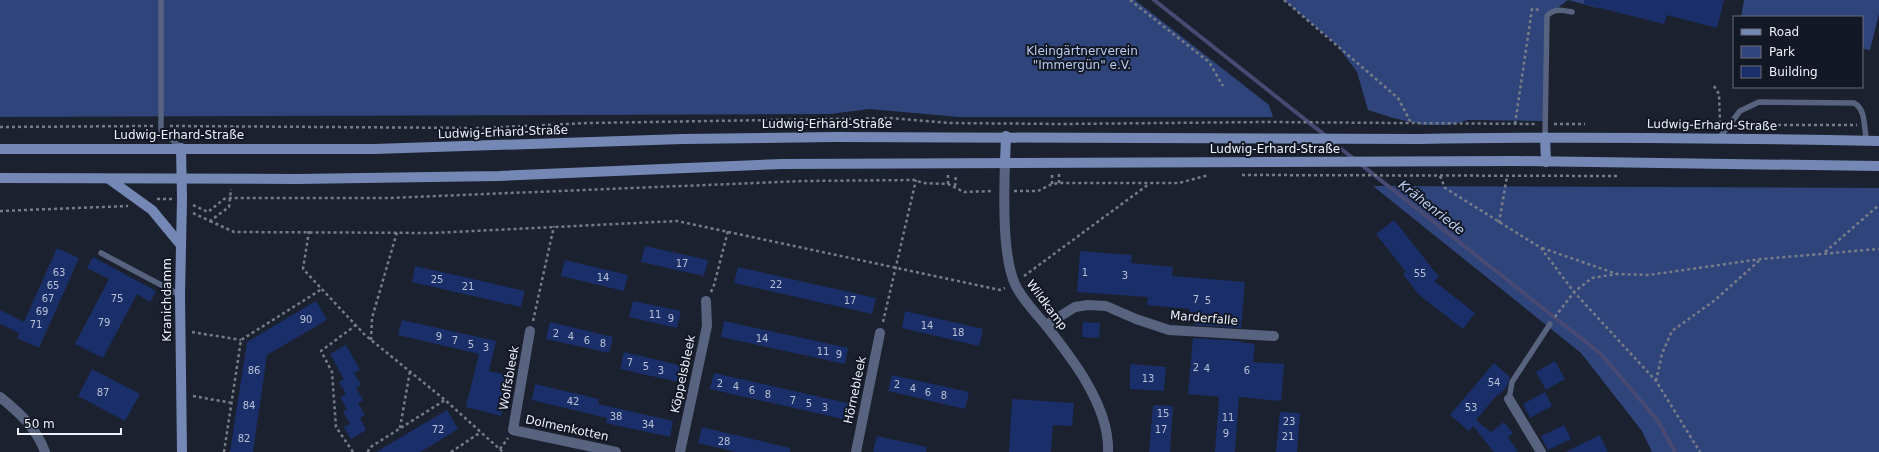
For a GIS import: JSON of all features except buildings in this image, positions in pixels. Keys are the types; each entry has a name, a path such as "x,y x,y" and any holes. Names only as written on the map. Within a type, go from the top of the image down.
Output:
{"main road":[{"name":"Ludwig-Erhard-Straße","path":"0,148 374,149 683,139 1006,136 1310,137 1419,139 1515,137 1720,137 1879,141"},
{"path":"1005,162 1006,136"},
{"path":"1545,137 1546,162"},
{"name":"Kranichdamm","path":"181,148 182,199 180,244 180,330 182,452"},
{"name":"Ludwig-Erhard-Straße","path":"0,178 225,179 499,176 781,164 1005,162 1546,162 1879,166"},
{"path":"109,179 147,206 180,244"}],"street":[{"name":"Wildkamp","path":"1005,162 1004,191 1008,258 1014,284 1046,325 1090,390 1101,416 1108,445 1108,452"},
{"name":"Köppelsbleek","path":"680,452 707,326 706,302"},
{"name":"Marderfalle","path":"1046,325 1075,307 1094,305 1106,306 1136,319 1169,330 1274,336"},
{"name":"Wolfsbleek","path":"513,430 530,331"},
{"name":"Hörnebleek","path":"856,452 880,333"},
{"path":"0,397 19,412 41,441 45,452"},
{"path":"1509,399 1541,452"},
{"name":"Dolmenkotten","path":"513,430 616,452"}],"lane":[{"path":"161,0 160,130 181,148"},
{"path":"1545,137 1546,16 1551,11 1559,10 1572,12"},
{"path":"1720,137 1740,111 1759,102 1854,103 1860,106 1863,113 1867,141"},
{"path":"101,253 180,295"},
{"path":"1509,399 1512,382 1550,324"}],"path":[{"path":"1130,0 1209,62 1223,86"},
{"path":"1284,0 1398,98 1411,123"},
{"path":"1515,137 1515,124 1532,9 1551,11"},
{"path":"1714,86 1719,94 1720,125 1864,125"},
{"path":"0,127 226,126 479,128 589,123 891,118 950,123 1060,124 1266,122 1593,124"},
{"path":"226,126 226,148"},
{"path":"0,211 147,206 155,199 182,199 208,212 224,199 231,198 388,198 804,181 916,180 922,183 948,184 964,192 1038,191 1052,184 1059,183 1179,183 1207,175 1215,175"},
{"path":"1239,175 1507,176 1499,223"},
{"path":"1440,176 1445,188 1541,248 1617,274"},
{"path":"224,199 225,179"},
{"path":"880,333 916,180"},
{"path":"210,221 234,232 433,232 677,221 1000,290 1014,284 1149,184"},
{"path":"1825,252 1879,205"},
{"path":"530,331 554,226"},
{"path":"309,231 303,269 371,340 445,400 503,452"},
{"path":"706,302 714,285 728,231"},
{"path":"371,340 372,318 398,232"},
{"path":"1541,248 1574,292 1656,381 1700,452"},
{"path":"1561,306 1574,292 1592,278 1617,274 1649,275 1761,259 1825,252 1879,249"},
{"path":"1656,381 1662,354 1672,331 1715,300 1761,259"},
{"path":"180,330 241,340 322,289"},
{"path":"353,452 336,427 332,372 321,351 356,326"},
{"path":"224,452 241,340"},
{"path":"400,429 410,371"},
{"path":"181,394 232,403"},
{"path":"368,452 369,448 445,400"},
{"path":"451,452 481,432"}],"green space":[{"name":"Kleingärtnerverein \"Immergün\" e.V.","path":"0,0 1135,0 1269,105 1273,117 959,117 869,109 831,114 0,117"},
{"path":"1284,0 1568,0 1547,16 1545,121 1468,120 1450,125 1424,125 1393,118 1368,110 1357,72 1337,45"},
{"path":"1568,0 1600,0 1598,8"},
{"path":"1744,0 1879,0 1879,14 1870,50 1863,49 1863,16 1741,16"},
{"path":"1373,186 1879,188 1879,452 1652,452 1642,431 1581,353"}],"waterway":[{"name":"Krähenriede","path":"1154,0 1326,136"},
{"name":"Krähenriede","path":"1331,141 1354,159"},
{"name":"Krähenriede","path":"1359,163 1601,354 1658,421 1675,452"}]}
